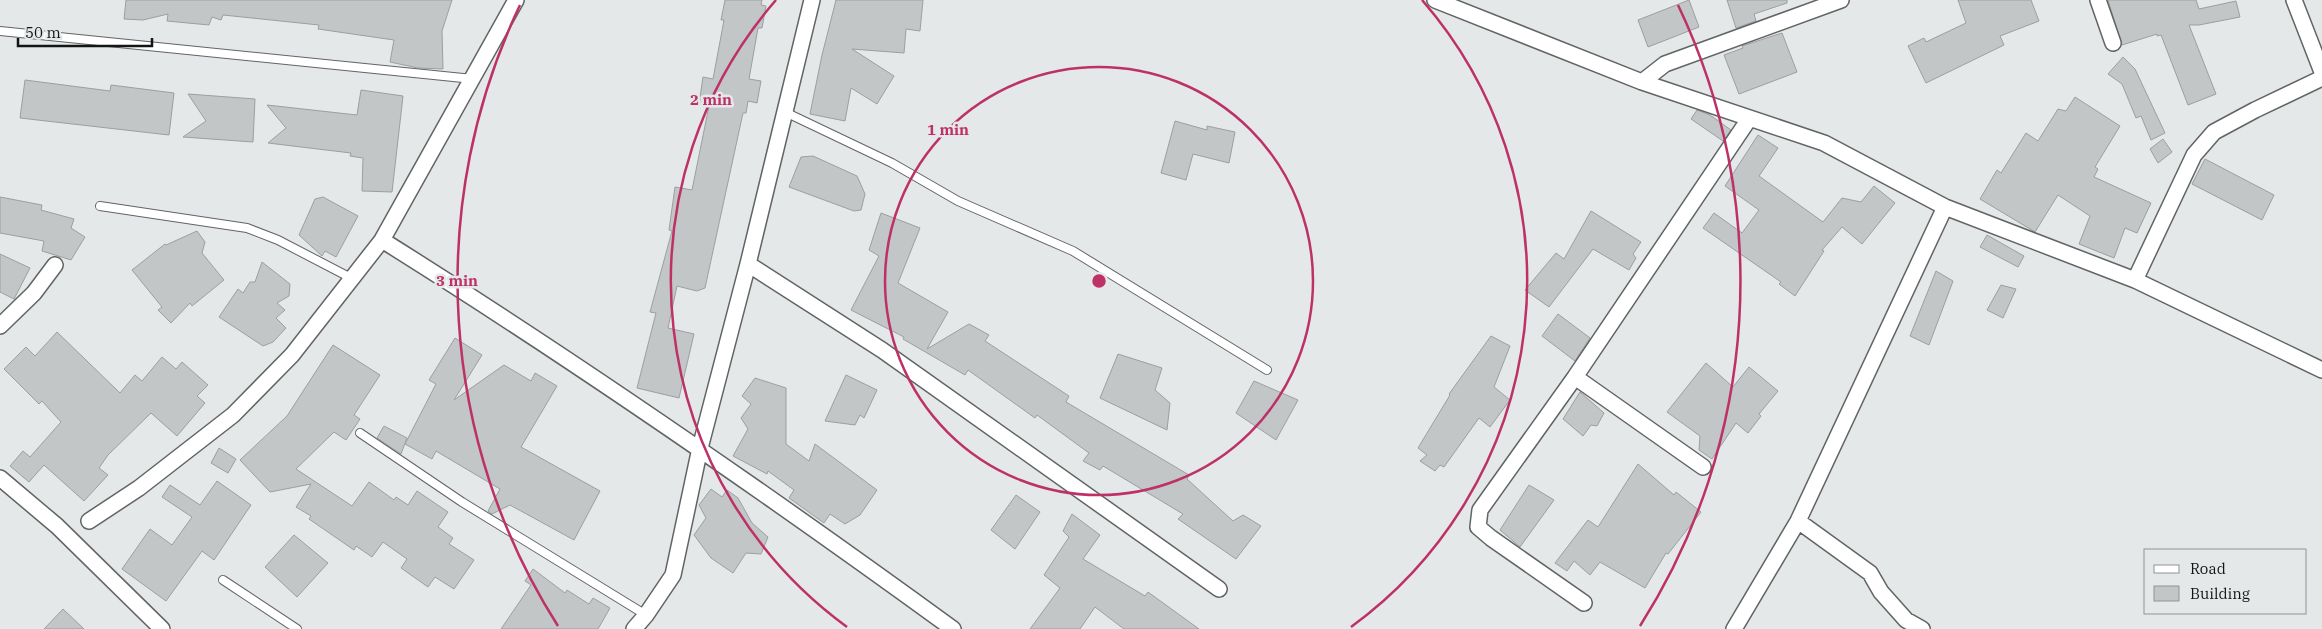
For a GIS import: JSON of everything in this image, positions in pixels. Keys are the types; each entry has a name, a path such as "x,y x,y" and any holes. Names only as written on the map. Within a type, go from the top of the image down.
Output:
{"street":[{"path":"89,521 139,488 233,415 292,355 382,240 516,0"},
{"path":"634,629 646,616 673,575 700,448 748,264 812,0"},
{"path":"1435,0 1642,82 1824,143 1945,207 2135,280 2322,370"},
{"path":"1642,82 1665,64 1841,0"},
{"path":"2098,0 2113,43"},
{"path":"2294,0 2322,72"},
{"path":"2135,280 2194,155 2214,132 2322,78"},
{"path":"1584,603 1491,538 1478,526 1480,510 1575,377 1749,119"},
{"path":"1734,629 1798,521 1945,207"},
{"path":"382,240 503,315 700,448 953,629"},
{"path":"748,264 882,350 1219,589"},
{"path":"0,326 34,293 55,265"},
{"path":"1575,377 1703,466"},
{"path":"0,478 57,526 162,629"},
{"path":"1798,521 1870,573 1881,592 1906,620 1922,629"}],"lane":[{"path":"0,31 472,79"},
{"path":"785,112 892,163 958,201 1073,251 1267,370"},
{"path":"100,206 247,228 278,240 352,278"},
{"path":"360,433 462,502 646,616"},
{"path":"223,580 297,629"}],"building":[{"path":"126,0 452,0 442,31 443,69 418,68 390,62 394,40 318,29 319,25 223,15 221,20 212,17 209,25 167,21 168,14 143,20 124,19"},
{"path":"725,0 762,0 761,5 766,6 762,28 758,28 749,79 761,81 757,103 748,101 746,113 743,113 705,288 697,291 677,286 668,328 694,334 679,398 637,388 656,313 650,312 672,231 669,230 675,187 692,190 709,106 699,104 703,77 713,79 724,20 721,20"},
{"path":"836,0 923,0 920,31 906,29 904,53 852,49 894,76 877,104 851,88 845,121 810,114"},
{"path":"1689,0 1699,27 1648,47 1638,20"},
{"path":"1727,0 1787,0 1787,3 1754,14 1756,21 1736,28"},
{"path":"1958,0 2031,0 2039,21 2000,36 2004,45 1926,83 1908,46 1924,38 1926,42 1966,23"},
{"path":"2108,0 2196,0 2199,9 2236,1 2240,17 2199,25 2189,25 2216,94 2188,105 2161,35 2157,36 2157,34 2122,45"},
{"path":"1782,33 1797,72 1739,94 1724,55 1743,48 1742,46"},
{"path":"2123,57 2135,69 2165,133 2151,140 2141,116 2136,118 2122,84 2108,74"},
{"path":"25,80 110,91 111,85 174,93 169,135 20,118"},
{"path":"361,90 403,96 392,192 362,191 363,158 350,156 351,153 268,143 286,128 267,105 357,115"},
{"path":"188,94 255,99 253,142 183,137 206,121"},
{"path":"2075,97 2120,126 2095,167 2098,169 2094,177 2151,203 2137,233 2125,228 2114,258 2079,244 2090,216 2058,195 2035,232 1980,199 1997,170 2001,173 2026,133 2038,141 2058,109 2066,111"},
{"path":"1697,110 1710,115 1731,130 1723,141 1691,119"},
{"path":"1175,121 1207,130 1207,126 1235,132 1229,163 1193,154 1186,180 1161,173"},
{"path":"1758,135 1778,148 1759,176 1823,222 1842,198 1861,202 1874,186 1895,203 1862,244 1842,227 1822,250 1824,251 1795,296 1779,284 1781,282 1703,228 1714,213 1742,233 1759,210 1725,186"},
{"path":"2163,139 2172,152 2158,163 2150,149"},
{"path":"813,156 857,176 865,194 861,210 854,211 789,187 801,157"},
{"path":"2205,159 2274,195 2262,220 2192,184"},
{"path":"0,197 42,205 41,210 74,219 71,228 85,237 71,260 42,251 44,241 0,233"},
{"path":"323,197 358,216 336,257 325,251 322,256 299,235 315,199"},
{"path":"1591,211 1641,242 1633,254 1636,258 1629,270 1593,249 1549,307 1525,290 1556,253 1564,259"},
{"path":"881,213 920,228 898,283 948,312 927,349 969,324 989,335 985,341 1069,396 1066,402 1189,475 1187,479 1233,521 1243,515 1261,526 1236,559 1178,519 1183,514 1103,466 1100,470 1083,461 1089,453 1037,415 1035,418 968,370 965,375 903,339 904,337 851,310 879,256 869,250"},
{"path":"197,231 205,242 202,253 224,280 192,306 190,303 171,323 158,310 162,307 132,270 165,244"},
{"path":"1987,235 2024,256 2018,267 1980,247"},
{"path":"0,254 30,268 14,299 0,292"},
{"path":"262,262 290,284 289,296 277,303 285,310 276,318 286,328 273,342 263,346 219,317 238,289 243,293 250,282 255,282"},
{"path":"1936,271 1953,281 1929,345 1910,336"},
{"path":"2001,285 2016,289 2003,318 1987,310"},
{"path":"1558,314 1590,338 1575,361 1542,336"},
{"path":"57,332 120,393 135,375 142,381 162,357 176,369 182,362 208,385 197,396 205,403 177,436 151,413 108,455 99,468 108,475 84,501 44,465 29,482 10,466 23,451 30,457 61,422 42,401 39,404 4,369 26,347 35,356"},
{"path":"1491,336 1510,346 1494,387 1510,400 1490,427 1479,418 1444,467 1440,465 1435,471 1420,461 1427,455 1418,448 1449,394"},
{"path":"455,338 482,355 454,400 504,365 531,381 535,373 557,386 521,447 600,491 574,540 510,505 492,514 488,511 500,489 436,451 432,459 405,444 436,384 429,380"},
{"path":"333,345 380,375 354,415 360,419 346,440 334,432 296,469 352,506 369,482 394,500 396,497 408,505 417,491 448,512 438,527 453,538 449,544 474,560 454,589 435,577 428,587 401,568 407,559 383,542 372,557 356,546 354,550 309,519 311,516 296,507 311,484 270,492 240,460 287,416"},
{"path":"1118,354 1162,368 1155,390 1170,403 1167,430 1100,398"},
{"path":"1706,363 1733,387 1749,367 1778,391 1759,414 1761,416 1748,433 1736,423 1712,459 1699,450 1700,436 1667,412"},
{"path":"846,375 877,390 864,418 860,415 855,425 825,421"},
{"path":"755,378 786,388 786,444 809,461 815,444 877,490 860,515 845,524 830,514 824,523 789,498 794,490 768,471 767,474 733,456 748,429 741,418 751,404 742,396"},
{"path":"1254,381 1298,400 1276,440 1236,413"},
{"path":"1580,392 1604,413 1597,426 1591,425 1583,436 1563,419"},
{"path":"384,426 407,438 401,454 377,438"},
{"path":"219,448 236,459 228,473 211,463"},
{"path":"1638,464 1674,495 1676,492 1701,512 1668,554 1666,553 1645,588 1600,562 1590,575 1574,561 1567,571 1555,563 1588,520 1598,527"},
{"path":"217,481 251,505 214,560 202,551 166,601 122,569 150,529 172,545 192,517 162,497 170,485 200,505"},
{"path":"1529,485 1554,500 1520,547 1500,530"},
{"path":"711,489 722,497 727,490 738,498 752,523 768,537 761,554 746,553 733,573 711,558 694,535 706,518 699,505"},
{"path":"1016,495 1040,512 1015,549 991,530"},
{"path":"1072,514 1100,535 1083,559 1145,596 1148,592 1199,629 1124,629 1095,607 1080,629 1030,629 1060,588 1044,575 1069,537 1063,531"},
{"path":"294,535 328,563 297,597 265,567"},
{"path":"533,569 565,593 567,590 589,604 593,598 610,608 598,629 501,629 531,585 525,581"},
{"path":"63,609 84,629 44,629"}]}
